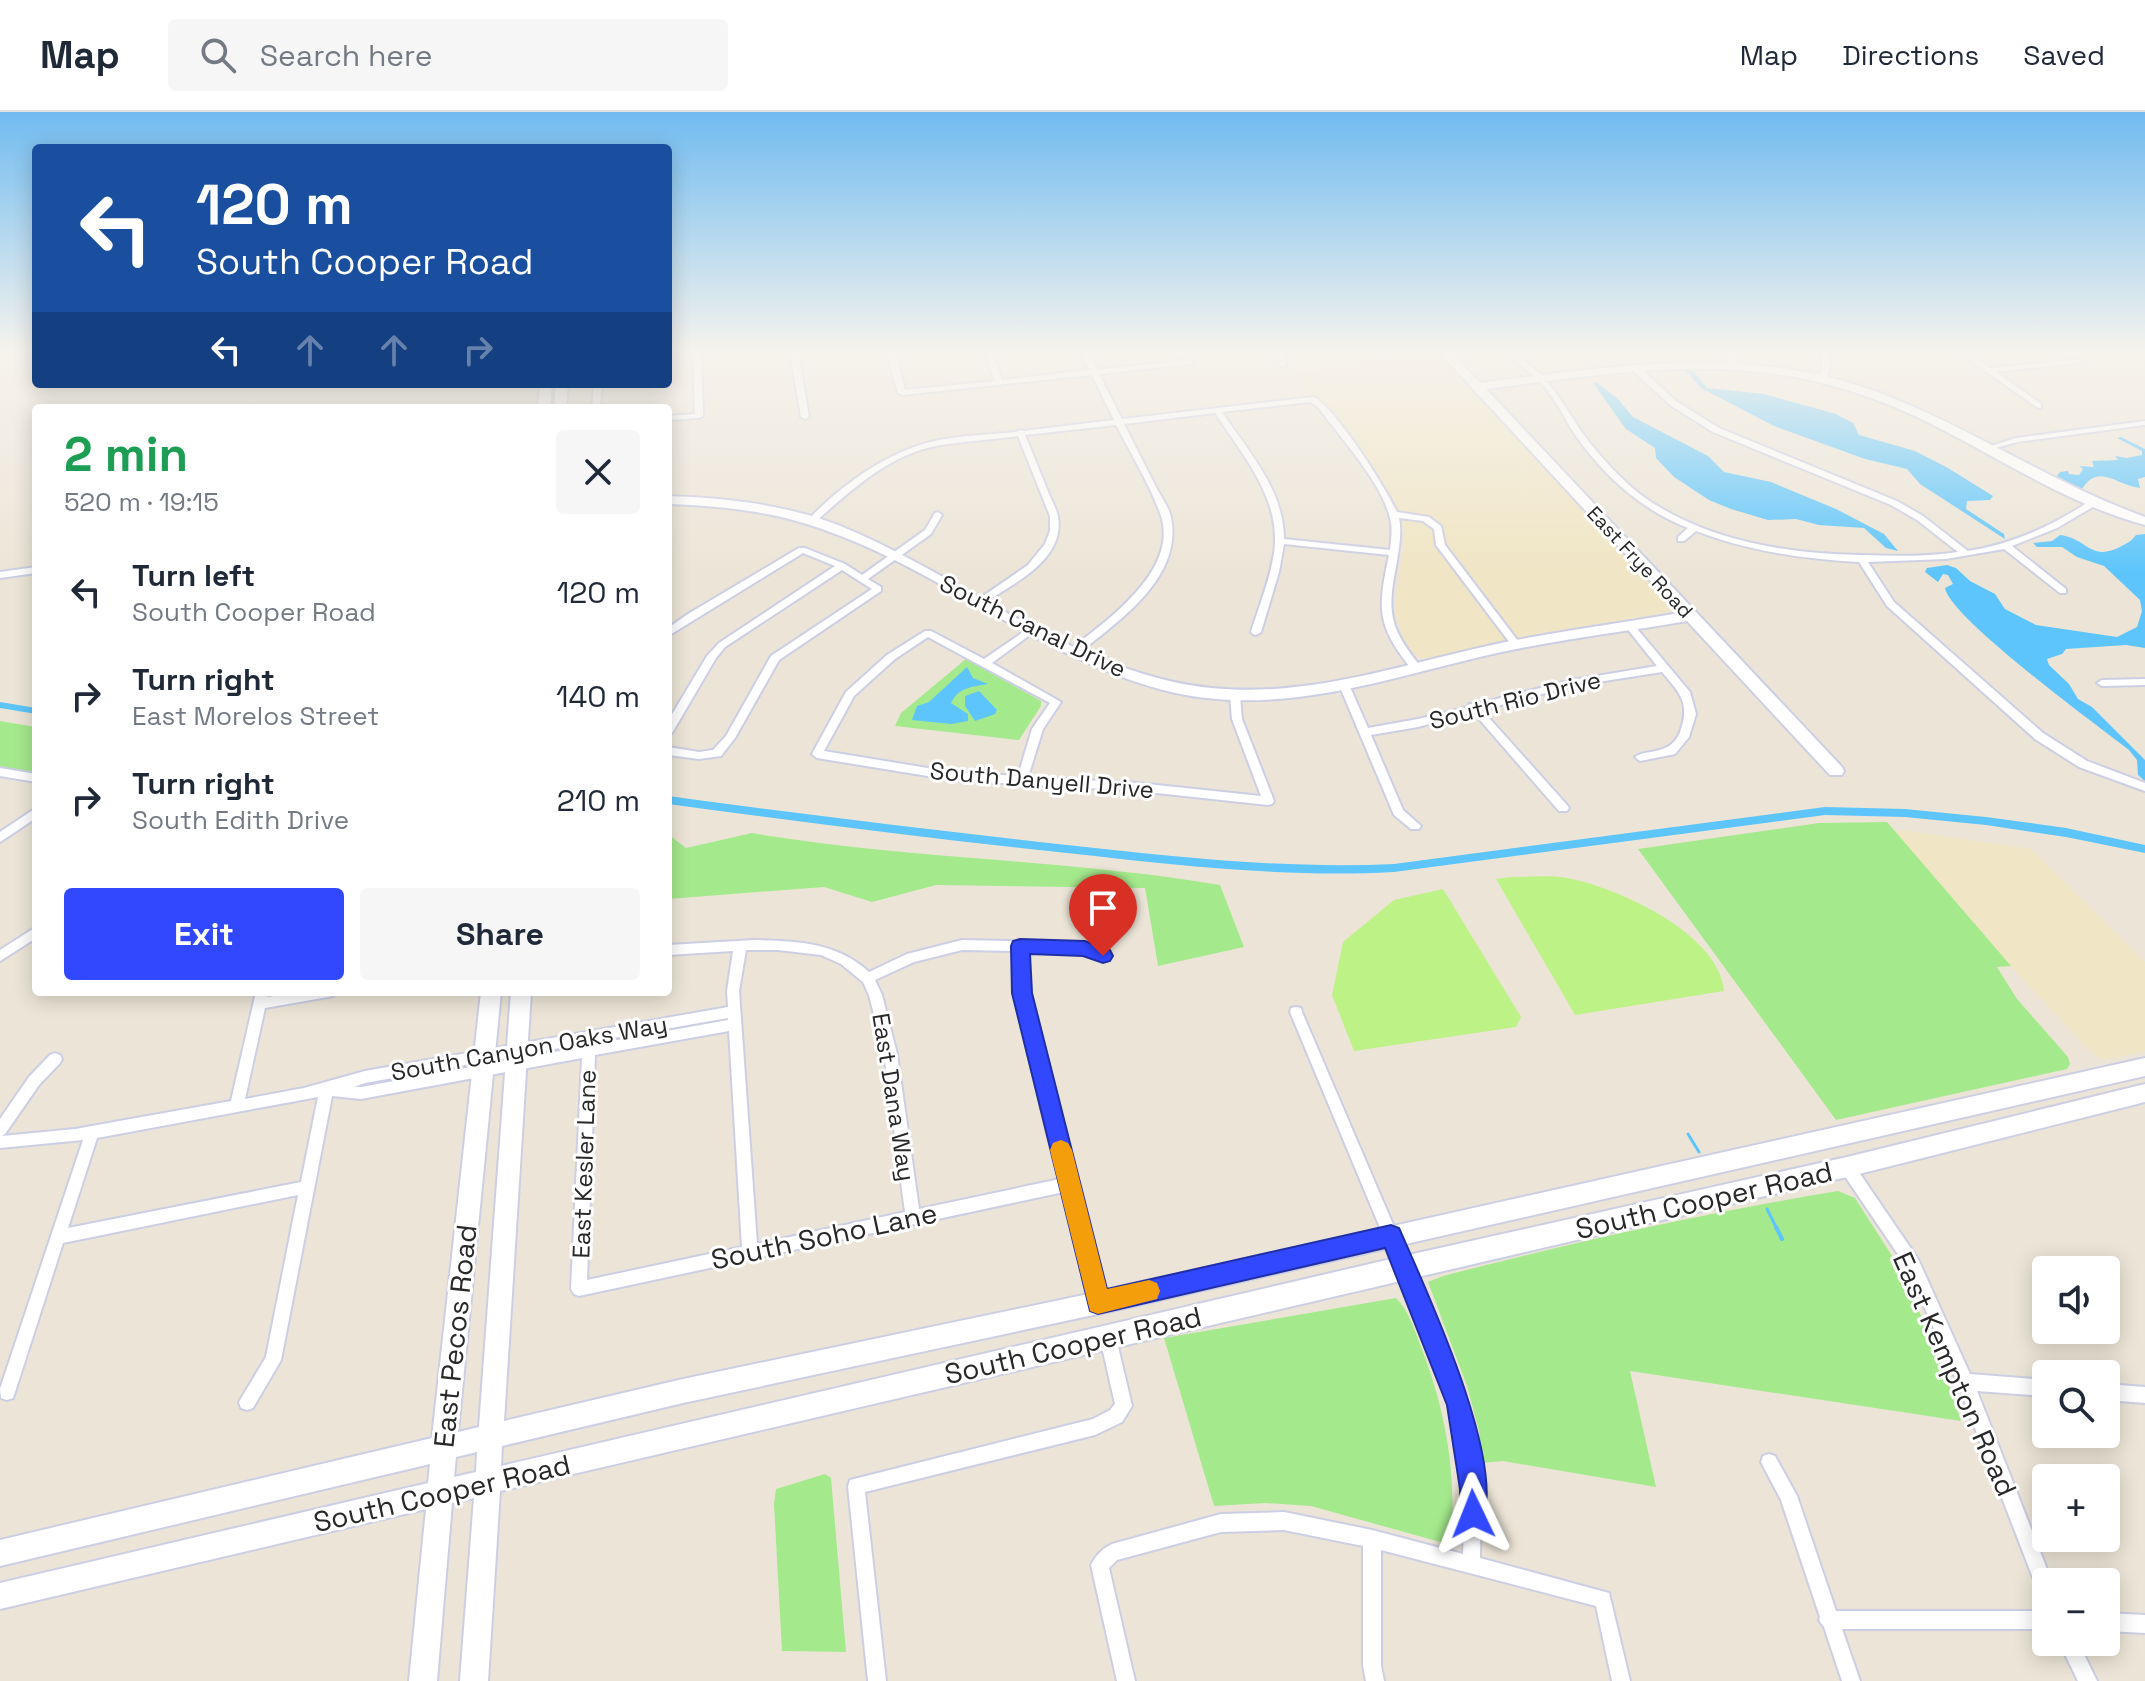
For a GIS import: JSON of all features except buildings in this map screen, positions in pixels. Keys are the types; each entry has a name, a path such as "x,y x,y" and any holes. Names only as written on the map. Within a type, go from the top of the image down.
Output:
{"main road":[{"name":"East Frye Road","path":"1512,425 1836,771"},
{"path":"1939,425 2093,503 2145,521"},
{"name":"South Canal Drive","path":"672,500 743,506 811,521 895,556 1109,667 1151,681 1235,696 1303,694 1345,687 1516,645 1689,616"},
{"name":"East Pecos Road","path":"423,1681 491,996"},
{"name":"East Pecos Road","path":"474,1681 521,996"},
{"name":"South Cooper Road","path":"0,1553 683,1391 1098,1303 2145,1067"},
{"path":"2101,1077 2122,1099"},
{"name":"South Cooper Road","path":"0,1596 1404,1267 1847,1167 2145,1093"},
{"path":"1828,1139 1847,1167"}],"street":[{"path":"811,521 867,472 908,451 944,442 1076,425"},
{"path":"1076,650 1129,608 1147,589 1167,550 1169,532 1166,515 1122,425"},
{"path":"1226,425 1277,512 1279,541 1275,567 1256,632"},
{"path":"1334,425 1393,514 1396,533 1386,589 1387,625 1396,644 1417,669"},
{"path":"1574,425 1589,447 1651,506 1694,528 1772,550 1861,558 1929,558 1965,553 2005,545 2053,528 2093,503"},
{"path":"1708,425 1894,503 1920,518 1965,553"},
{"path":"1985,449 2027,439 2129,425"},
{"path":"981,601 1040,560 1051,547 1056,530 1054,516 1020,432"},
{"path":"1393,514 1426,519 1438,528 1441,545 1516,645"},
{"path":"863,578 928,532 938,515"},
{"path":"1681,539 1694,528"},
{"path":"1279,541 1394,553"},
{"path":"2005,545 2063,591"},
{"path":"672,630 802,550 842,566 878,589 775,658 764,672 724,748 718,753 672,751"},
{"path":"1861,558 1890,604 2039,736 2083,764 2145,787"},
{"path":"672,723 712,656 722,645 842,566"},
{"path":"0,575 32,571"},
{"path":"1630,626 1686,694 1691,714 1684,737 1671,751 1640,757"},
{"path":"1022,781 1032,735 1056,702 984,664 1032,629"},
{"name":"South Danyell Drive","path":"984,664 928,633 891,657 850,694 817,754 952,776 1138,787 1268,801 1237,719 1235,696"},
{"name":"South Rio Drive","path":"1365,732 1418,723 1473,706 1572,683 1665,668"},
{"path":"2102,683 2140,682 2145,693"},
{"path":"1345,687 1398,812 1415,826"},
{"path":"1473,706 1563,808"},
{"path":"0,772 32,777"},
{"path":"0,838 32,815"},
{"path":"0,956 32,935"},
{"path":"672,950 740,946 815,950 840,957 867,978 911,958 962,945 1085,948 1103,956"},
{"path":"740,946 733,991 750,1252"},
{"path":"1020,946 1022,993 1098,1303"},
{"name":"East Dana Way","path":"867,978 884,1019 913,1217"},
{"path":"237,1106 261,998 283,996"},
{"path":"1296,1012 1460,1405 1473,1489 1471,1564"},
{"name":"South Canyon Oaks Way","path":"0,1142 92,1133 326,1091 361,1093 484,1063 735,1017"},
{"name":"East Kesler Lane","path":"579,1289 588,1046"},
{"path":"0,1130 34,1081 55,1059"},
{"path":"247,1402 273,1360 326,1091"},
{"path":"7,1392 92,1133"},
{"name":"East Kempton Road","path":"1847,1167 1913,1264 1965,1382 2037,1568"},
{"name":"South Soho Lane","path":"579,1289 1069,1184"},
{"path":"58,1237 307,1187"},
{"path":"877,1681 856,1486 1095,1427 1116,1416 1124,1406 1108,1338"},
{"path":"1965,1382 2032,1387"},
{"path":"2120,1393 2145,1395"},
{"path":"1769,1462 1788,1496 1851,1681"},
{"path":"1126,1681 1100,1565 1112,1553 1221,1523 1284,1521 1372,1539 1603,1599 1621,1681"},
{"path":"1372,1539 1372,1665 1375,1681"},
{"path":"1828,1620 2032,1620"},
{"path":"2120,1623 2145,1624"},
{"path":"2075,1656 2088,1681"}],"shaded area":[{"path":"1340,425 1504,425 1671,605 1672,611 1419,658 1403,638 1395,613 1405,532 1396,503"},
{"path":"1893,831 2031,849 2145,962 2145,1051 2105,1060 2093,1054 1984,938"}],"green space":[{"path":"966,659 1041,701 1041,706 1019,740 895,726 901,713"},
{"path":"0,721 32,726 32,777 0,772"},
{"path":"1887,822 2011,966 1997,967 2017,999 2068,1057 2070,1064 2067,1069 1836,1120 1638,849 1819,823"},
{"path":"752,833 810,842 1162,876 1220,885 1244,947 1158,966 1145,888 936,885 872,902 824,887 672,899 672,837 686,848"},
{"path":"1546,876 1588,883 1663,916 1705,951 1718,970 1724,991 1575,1015 1496,879"},
{"path":"1443,889 1521,1017 1516,1027 1354,1051 1332,995 1343,942 1394,900"},
{"path":"1838,1191 1855,1198 1894,1259 1937,1349 1961,1421 1630,1371 1656,1487 1503,1461 1482,1463 1479,1431 1467,1386 1428,1282 1492,1263 1640,1229"},
{"path":"1396,1298 1413,1327 1430,1371 1443,1419 1451,1468 1451,1545 1311,1506 1265,1503 1214,1506 1164,1338"},
{"path":"825,1474 831,1478 846,1652 782,1651 774,1504 776,1489"}],"water":[{"path":"1623,425 1649,425 1708,456 1724,472 1771,482 1836,509 1884,534 1898,551 1886,548 1864,528 1819,525 1796,519 1768,520 1709,500 1674,477 1656,458 1655,448"},
{"path":"1854,425 1859,435 1915,451 1993,496 1990,500 1967,501 1966,509 2004,534 2005,539 1920,484 1907,469 1865,459 1774,426"},
{"path":"2117,438 2145,449 2145,477 2138,479 2140,488 2102,476 2088,481 2082,489 2070,487 2073,484 2060,484 2064,480 2057,476 2060,472 2079,475 2083,469 2079,466 2094,467 2092,461 2142,455 2142,451"},
{"path":"2145,534 2145,648 2126,645 2066,649 2062,654 2047,659 2078,699 2092,707 2145,760 2145,781 2138,775 2137,760 2129,750 2027,671 1972,623 1953,603 1945,588 1953,584 1948,575 1943,574 1938,582 1925,572 1927,568 1947,565 1956,568 1970,581 1995,594 2005,609 2036,625 2117,637 2137,627 2142,611 2140,600 2104,566 2077,557 2062,547 2037,547 2033,543 2052,541 2060,535 2102,552 2120,547 2136,535"},
{"path":"967,667 973,678 988,684 962,691 951,703 968,714 968,721 951,724 912,720 917,706 929,702"},
{"path":"979,691 997,710 995,714 975,721 965,706 965,696"}],"waterway":[{"path":"0,705 32,710"},
{"path":"672,801 980,839 1278,869 1394,868 1825,811 1905,813 1986,821 2145,849"},
{"path":"1688,1134 1699,1152"},
{"path":"1767,1209 1782,1239"}],"slow traffic":[{"path":"1061,1150 1098,1303 1149,1291"}],"route":[{"path":"1103,956 1085,948 1020,946 1022,993 1098,1303 1391,1236 1460,1405 1468,1447 1473,1514"}]}
